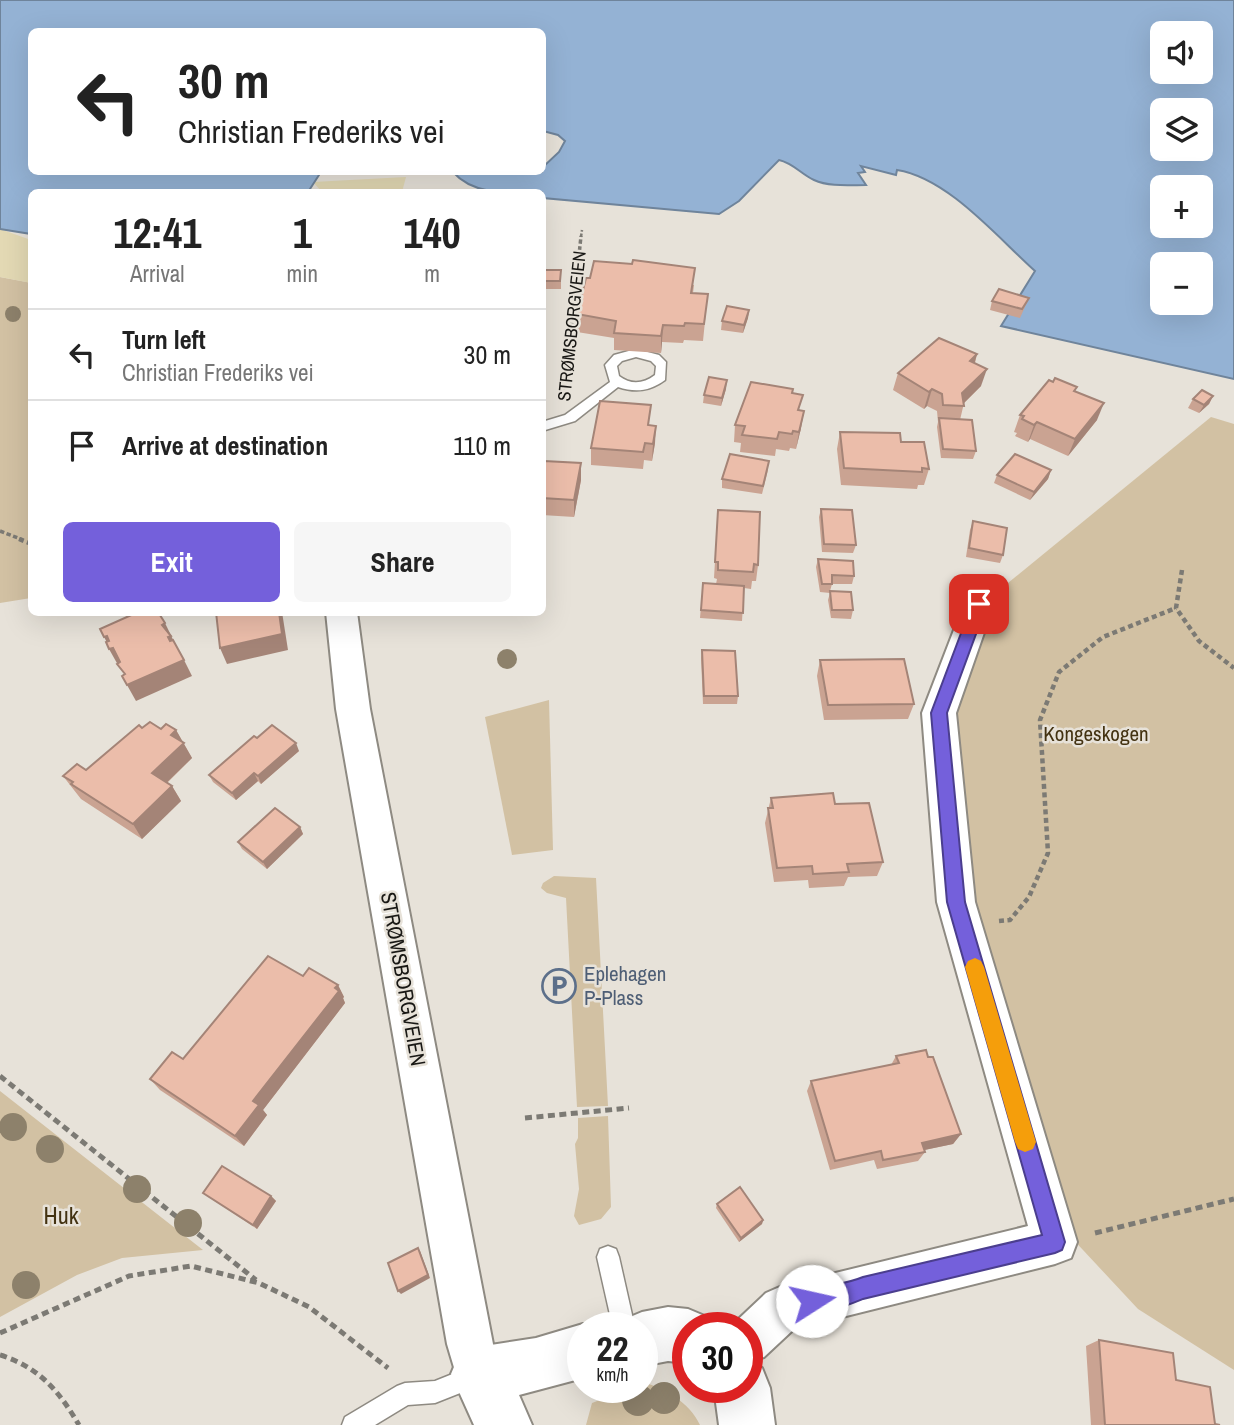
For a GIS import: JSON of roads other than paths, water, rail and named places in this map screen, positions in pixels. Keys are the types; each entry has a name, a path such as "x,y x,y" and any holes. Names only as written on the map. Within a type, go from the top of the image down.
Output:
{"street":[{"path":"763,1326 782,1310 1055,1242 956,902 939,713 979,604"},
{"name":"STRØMSBORGVEIEN","path":"341,616 353,709 474,1359 504,1425"},
{"path":"474,1359 536,1365 567,1356"},
{"path":"744,1403 747,1425"}],"lane":[{"name":"STRØMSBORGVEIEN","path":"546,426 562,422 591,404 617,382"},
{"path":"608,1257 620,1312"},
{"path":"353,1425 405,1394 435,1392 474,1359"}],"water":[{"path":"0,0 1234,0 1234,379 1001,326 1035,271 953,197 935,184 897,170 896,175 861,166 865,172 858,173 866,185 833,185 814,180 779,160 739,201 719,214 546,198 546,189 483,189 472,186 456,175 546,175 546,164 559,152 565,141 558,135 546,132 546,28 28,28 28,175 319,175 310,189 28,189 28,234 0,229"}],"place":[{"name":"Eplehagen P-Plass","path":"559,986"}],"park label":[{"name":"Kongeskogen","path":"1096,734"},
{"name":"Huk","path":"61,1216"}]}
